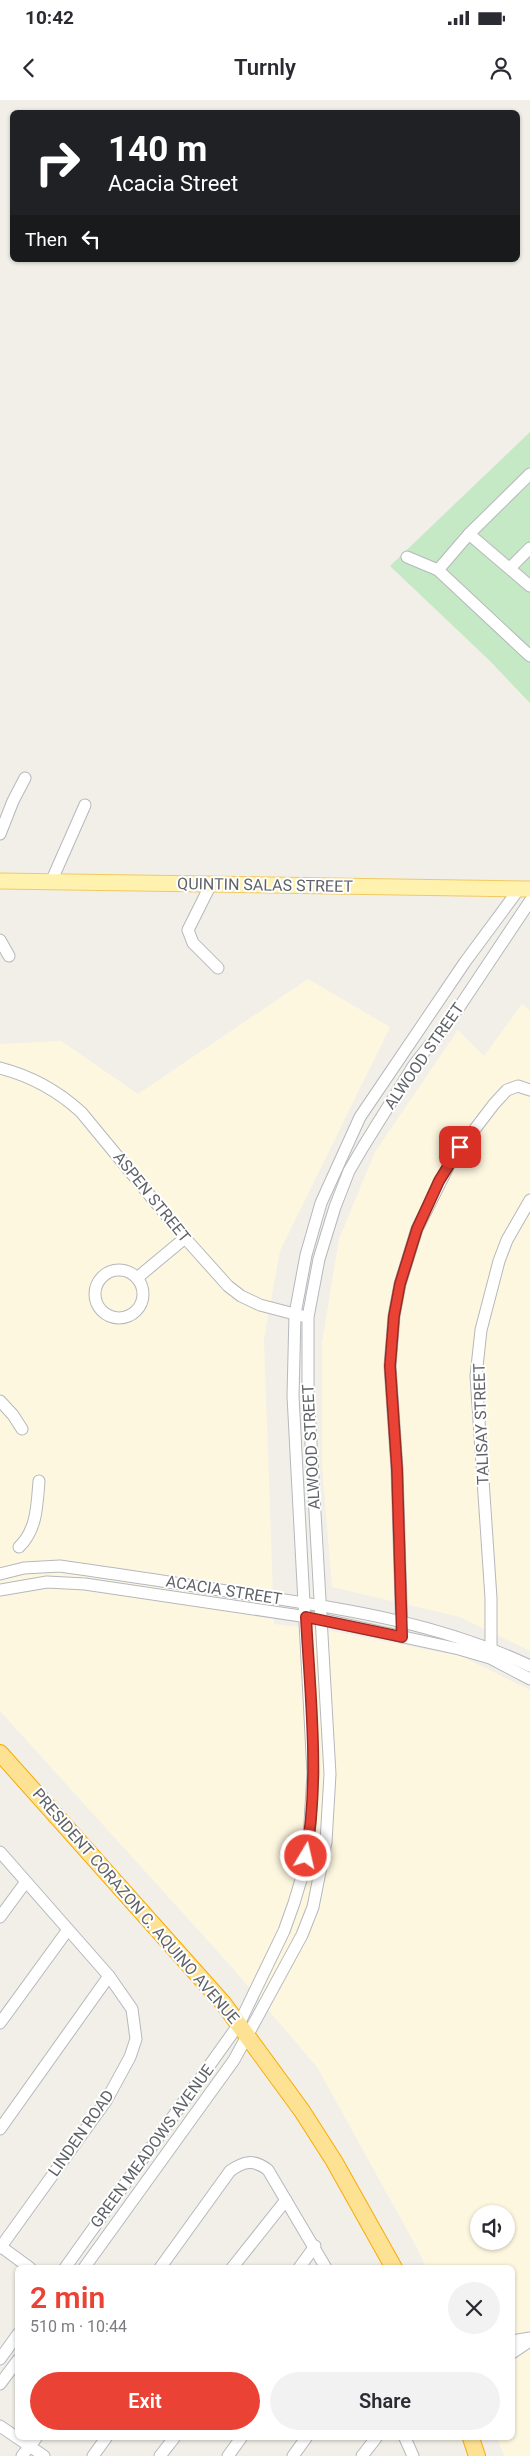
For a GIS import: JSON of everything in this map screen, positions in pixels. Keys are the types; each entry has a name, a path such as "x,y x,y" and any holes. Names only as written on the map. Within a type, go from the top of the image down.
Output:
{"highway":[{"name":"PRESIDENT CORAZON C. AQUINO AVENUE","path":"0,1753 210,1988 244,2031 302,2111 343,2177 392,2265"},
{"path":"472,2440 477,2456"}],"main road":[{"name":"QUINTIN SALAS STREET","path":"0,881 525,889"}],"street":[{"path":"438,570 469,534 530,474"},
{"path":"469,534 530,586"},
{"path":"510,568 530,548"},
{"path":"407,558 438,570 530,656"},
{"path":"0,834 25,778"},
{"path":"51,882 85,805"},
{"path":"211,884 188,930 194,943 218,968"},
{"name":"ALWOOD STREET","path":"244,2031 284,1931 303,1872 309,1839 313,1773 306,1603 293,1396 295,1314 306,1255 321,1203 360,1117 466,962 525,889"},
{"name":"ALWOOD STREET","path":"244,2031 302,1935 313,1907 326,1842 330,1774 308,1391 308,1317 319,1259 335,1207 349,1171 414,1066 482,973 530,901"},
{"path":"0,940 9,956"},
{"path":"466,962 482,973"},
{"name":"ASPEN STREET","path":"0,1068 36,1080 61,1094 81,1112 216,1275 241,1296 260,1305 308,1317"},
{"path":"402,1637 397,1469 390,1366 394,1316 400,1284 417,1229 452,1159 477,1123 501,1096 513,1087 518,1086 530,1090"},
{"name":"TALISAY STREET","path":"491,1653 491,1598 476,1376 481,1330 499,1261 507,1240 530,1200"},
{"path":"137,1278 185,1238"},
{"path":"124,1270 137,1278 143,1294 142,1302 132,1315 116,1318 102,1311 95,1296 95,1288 103,1276 110,1272 124,1270"},
{"path":"0,1401 13,1415 22,1429"},
{"path":"19,1547 27,1539 32,1528 39,1481"},
{"name":"ACACIA STREET","path":"0,1574 24,1568 60,1566 320,1604 403,1622 530,1666"},
{"name":"ACACIA STREET","path":"0,1590 38,1583 85,1584 320,1619 459,1649 491,1653 530,1679"},
{"path":"0,1852 25,1883 108,1976 0,2128"},
{"path":"0,1917 25,1883"},
{"path":"0,2023 66,1930"},
{"name":"LINDEN ROAD","path":"0,2247 106,2101 130,2057 136,2039 132,2009 108,1976"},
{"name":"GREEN MEADOWS AVENUE","path":"67,2265 244,2031"},
{"name":"GREEN MEADOWS AVENUE","path":"86,2265 216,2085 244,2031"},
{"path":"162,2265 230,2171 240,2164 260,2163 268,2170 315,2246 324,2265"},
{"path":"234,2265 286,2200"},
{"path":"301,2265 315,2246"},
{"path":"0,2247 26,2265"},
{"path":"0,2359 15,2338"},
{"path":"515,2341 530,2339"},
{"path":"515,2351 530,2339"},
{"path":"0,2384 15,2364"},
{"path":"0,2426 15,2433"},
{"path":"93,2456 105,2440"},
{"path":"160,2456 172,2440"},
{"path":"228,2456 240,2440"},
{"path":"293,2456 305,2440"},
{"path":"362,2456 374,2440"},
{"path":"406,2440 413,2456"},
{"path":"22,2456 33,2442 44,2456"}],"shaded area":[{"path":"308,979 390,1027 280,1251 264,1339 274,1624 331,1631 461,1656 530,1690 530,2456 504,2456 498,2440 515,2440 515,2265 425,2265 317,2067 229,1964 0,1711 0,1044 61,1041 138,1094"},
{"path":"522,1004 530,1011 530,1651 460,1617 332,1587 322,1463 322,1343 339,1239 375,1152 458,1030 484,1056"}],"green space":[{"path":"530,432 530,703 489,660 390,566"}],"route":[{"path":"306,1856 312,1808 313,1773 306,1617 402,1637 397,1469 390,1366 394,1316 400,1284 417,1229 439,1181 460,1147"}]}
